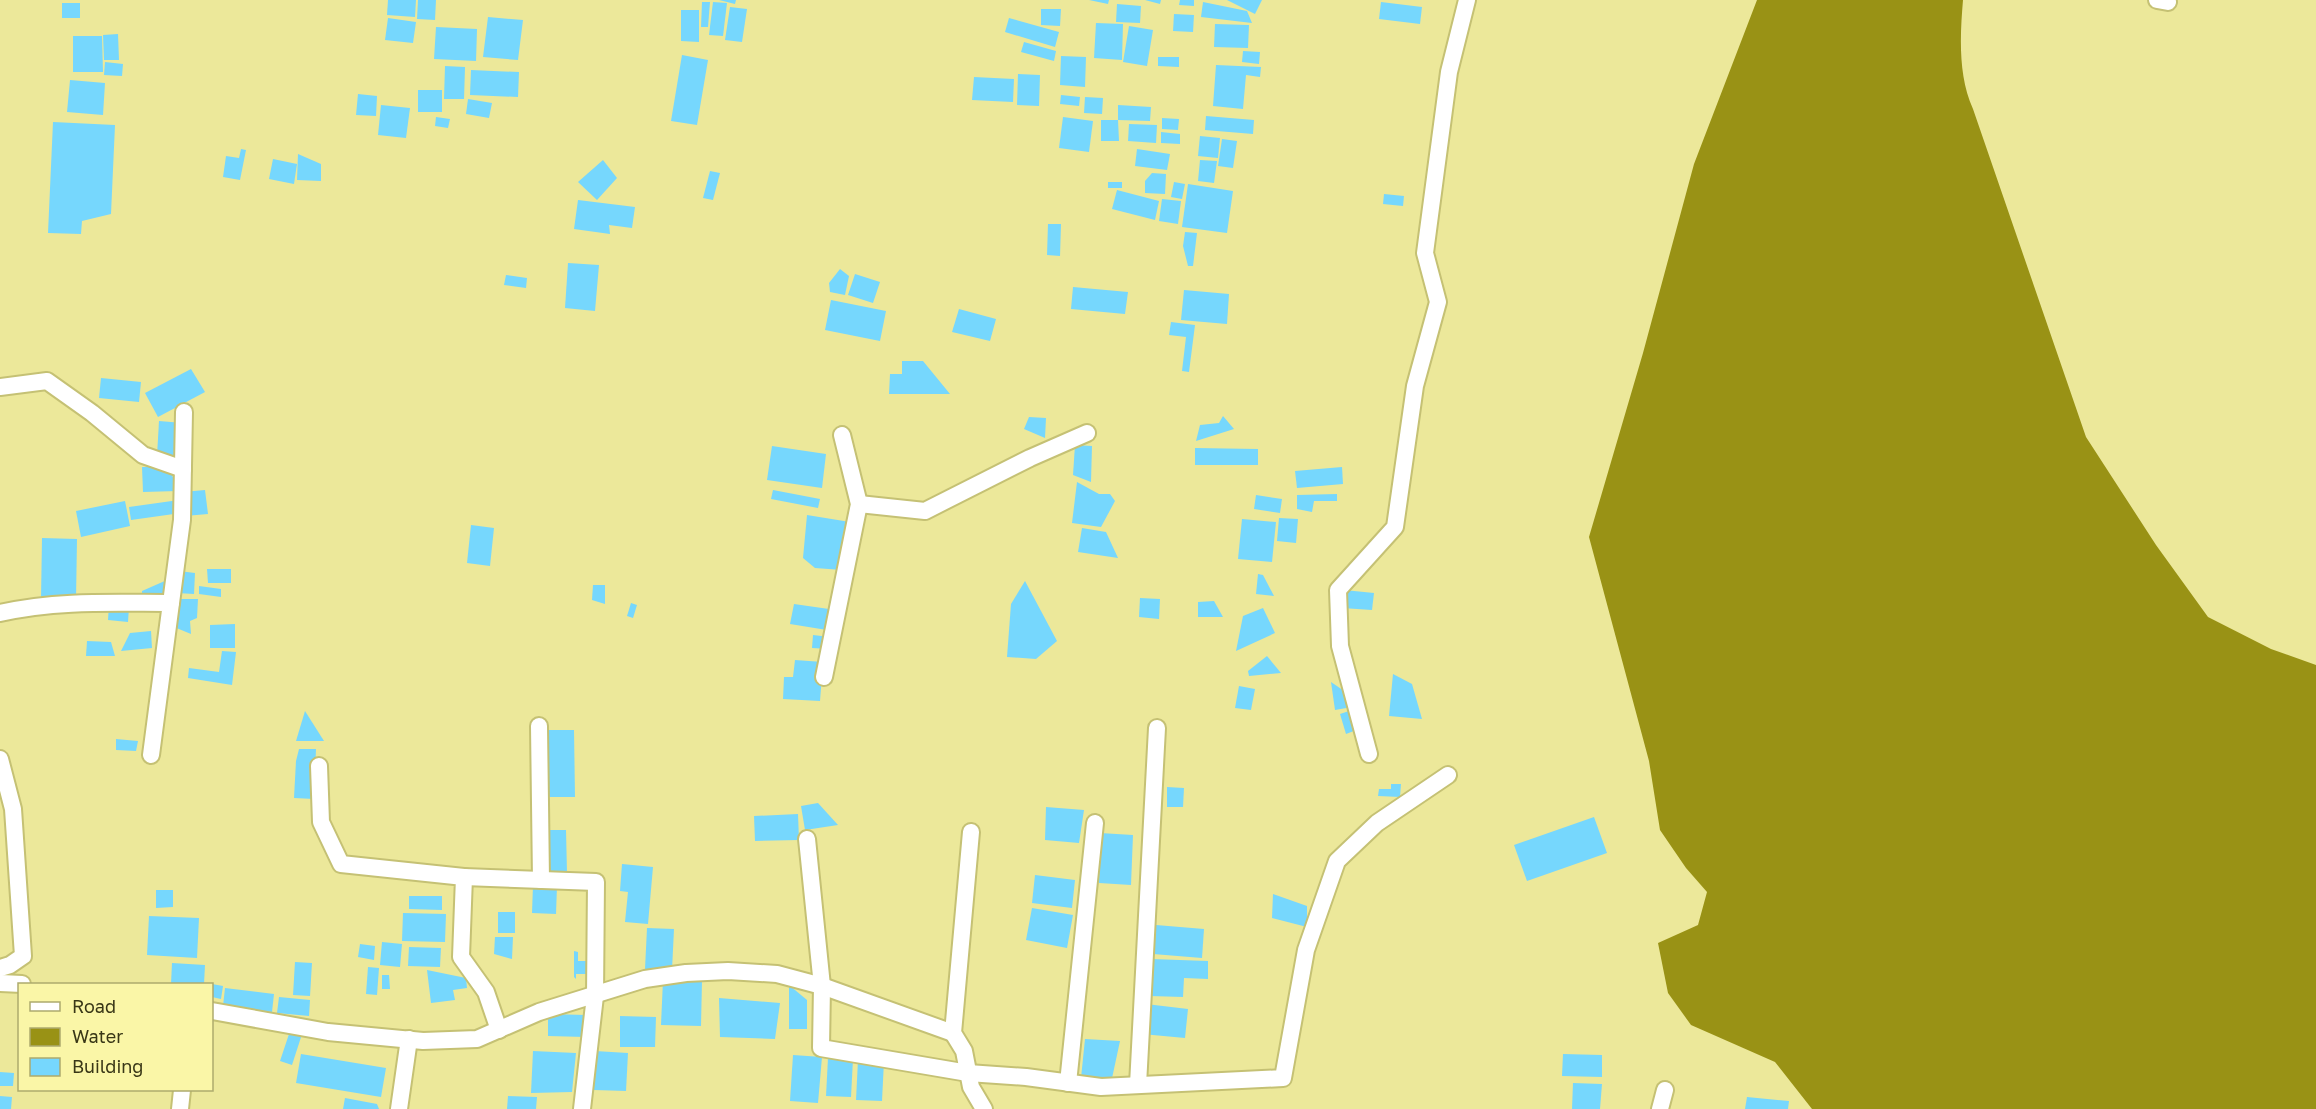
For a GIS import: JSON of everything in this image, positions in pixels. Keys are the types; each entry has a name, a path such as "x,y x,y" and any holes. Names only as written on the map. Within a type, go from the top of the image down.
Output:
{"street":[{"path":"1369,754 1340,646 1338,590 1395,527 1415,386 1438,302 1425,253 1449,72 1467,0"},
{"path":"0,387 48,381 143,455 183,470"},
{"path":"151,755 182,520 184,411"},
{"path":"858,504 925,511 1030,458 1087,433"},
{"path":"824,677 858,504 842,435"},
{"path":"0,613 26,607 66,603 171,603"},
{"path":"539,726 541,880"},
{"path":"1138,1085 1157,728"},
{"path":"0,759 13,809 23,956 10,965 0,968"},
{"path":"319,766 321,822 341,864 464,877 596,882 595,996 582,1109"},
{"path":"807,839 822,986 821,1048 969,1080 1068,1083 1101,1087 1282,1078 1306,950 1337,861 1377,823 1448,775"},
{"path":"1068,1083 1095,822"},
{"path":"971,832 953,1033 964,1051 969,1080 984,1109"},
{"path":"464,877 461,957 486,992 499,1030"},
{"path":"213,1011 328,1032 409,1039 477,1040 539,1012 645,979 687,973 728,971 777,974 822,986 953,1033"},
{"path":"0,983 18,984"},
{"path":"399,1109 409,1039"},
{"path":"1660,1109 1665,1090"},
{"path":"180,1109 182,1091"}],"water":[{"path":"1757,0 1963,0 1961,56 1968,96 2086,437 2156,545 2208,617 2271,649 2316,665 2316,1109 1812,1109 1775,1062 1691,1025 1668,993 1658,943 1698,925 1707,892 1686,868 1660,830 1649,761 1589,537 1643,353 1694,164"}],"building":[{"path":"388,0 416,0 415,17 387,15"},
{"path":"418,0 436,0 435,20 417,19"},
{"path":"719,0 736,0 735,4"},
{"path":"1089,0 1109,0 1108,4"},
{"path":"1145,0 1161,0 1160,4"},
{"path":"1180,0 1194,0 1194,6 1179,5"},
{"path":"1227,0 1262,0 1255,14"},
{"path":"702,2 710,2 708,27 701,27"},
{"path":"713,2 727,3 723,36 709,35"},
{"path":"1203,2 1247,11 1252,23 1201,17"},
{"path":"1381,2 1422,7 1420,24 1379,19"},
{"path":"62,3 80,3 80,18 62,18"},
{"path":"1117,4 1141,6 1140,23 1116,22"},
{"path":"730,7 747,9 742,42 725,40"},
{"path":"1041,9 1061,9 1060,26 1041,25"},
{"path":"681,10 699,10 699,42 681,41"},
{"path":"1174,14 1194,15 1193,32 1173,31"},
{"path":"488,17 523,20 518,60 483,57"},
{"path":"388,18 416,22 413,43 385,40"},
{"path":"1009,18 1059,32 1055,47 1005,32"},
{"path":"1096,23 1123,24 1122,60 1094,58"},
{"path":"1215,24 1249,25 1248,48 1214,47"},
{"path":"1129,26 1153,30 1147,66 1123,62"},
{"path":"436,27 477,29 476,61 434,59"},
{"path":"118,34 119,60 104,60 103,35"},
{"path":"73,36 102,36 103,72 73,72"},
{"path":"1024,42 1056,51 1054,61 1021,52"},
{"path":"1243,51 1260,52 1259,64 1242,62"},
{"path":"682,55 708,60 697,125 671,121"},
{"path":"1061,56 1086,57 1085,87 1060,85"},
{"path":"1158,57 1179,57 1179,67 1158,66"},
{"path":"105,62 123,64 122,76 104,75"},
{"path":"1216,65 1261,67 1260,77 1246,75 1243,109 1213,106"},
{"path":"445,66 465,67 464,99 444,99"},
{"path":"471,70 519,72 518,97 470,95"},
{"path":"1018,74 1040,75 1039,106 1017,105"},
{"path":"974,77 1014,79 1013,102 972,100"},
{"path":"70,80 105,83 103,115 67,112"},
{"path":"418,90 442,90 442,112 418,112"},
{"path":"358,94 377,96 376,116 356,115"},
{"path":"1061,95 1080,97 1079,106 1060,104"},
{"path":"1085,97 1103,98 1102,114 1084,113"},
{"path":"468,99 492,103 489,118 466,114"},
{"path":"381,105 410,108 406,138 378,135"},
{"path":"1118,105 1151,107 1150,121 1118,120"},
{"path":"1206,116 1254,120 1253,134 1205,130"},
{"path":"436,117 450,119 448,128 435,126"},
{"path":"1063,117 1093,121 1089,152 1059,148"},
{"path":"1162,118 1179,119 1178,130 1162,129"},
{"path":"1101,120 1118,120 1119,141 1101,141"},
{"path":"53,122 115,125 111,214 82,221 81,234 48,233"},
{"path":"1129,124 1157,125 1156,143 1128,141"},
{"path":"1161,132 1180,134 1180,144 1161,143"},
{"path":"1200,136 1220,138 1218,158 1198,156"},
{"path":"1222,139 1237,141 1233,168 1218,166"},
{"path":"241,149 246,150 240,180 223,177 226,156 239,158"},
{"path":"1137,149 1170,154 1167,170 1135,166"},
{"path":"298,154 321,164 321,181 297,180"},
{"path":"273,159 297,164 294,184 269,179"},
{"path":"603,160 617,178 597,200 578,182"},
{"path":"1200,160 1217,161 1214,183 1198,181"},
{"path":"710,171 720,173 713,200 703,198"},
{"path":"1152,173 1166,174 1165,194 1145,193 1145,181"},
{"path":"1108,182 1122,182 1122,188 1108,188"},
{"path":"1174,182 1185,184 1182,199 1171,197"},
{"path":"1188,184 1233,191 1227,233 1182,227"},
{"path":"1117,190 1159,201 1155,220 1112,209"},
{"path":"1384,194 1404,196 1403,206 1383,204"},
{"path":"1162,199 1181,201 1178,224 1159,221"},
{"path":"578,200 635,207 632,228 609,225 610,234 574,229"},
{"path":"1048,224 1061,224 1060,256 1047,255"},
{"path":"1185,232 1197,233 1193,266 1188,266 1183,246"},
{"path":"568,263 599,265 595,311 565,308"},
{"path":"840,269 849,276 845,295 830,292 829,283"},
{"path":"855,274 880,282 873,303 848,295"},
{"path":"506,275 527,278 526,288 504,285"},
{"path":"1073,287 1128,292 1125,314 1071,309"},
{"path":"1184,290 1229,294 1227,324 1181,320"},
{"path":"831,300 886,311 880,341 825,330"},
{"path":"959,309 996,319 990,341 952,332"},
{"path":"1171,322 1195,325 1189,372 1182,371 1186,337 1169,335"},
{"path":"902,361 923,361 950,394 889,394 890,374 902,374"},
{"path":"191,369 205,392 158,417 145,393"},
{"path":"101,378 141,382 139,402 99,398"},
{"path":"1223,416 1234,429 1196,441 1200,425 1219,423"},
{"path":"1029,417 1046,418 1045,438 1024,429"},
{"path":"159,421 183,423 180,458 157,456"},
{"path":"1075,445 1092,446 1091,482 1073,475"},
{"path":"772,446 826,454 822,488 767,480"},
{"path":"1195,448 1258,449 1258,465 1195,465"},
{"path":"142,467 169,467 178,491 143,492"},
{"path":"1342,467 1343,484 1297,488 1295,471"},
{"path":"1077,482 1099,494 1110,494 1115,501 1101,527 1072,523"},
{"path":"205,490 208,514 185,516 183,492"},
{"path":"773,490 820,499 818,508 771,499"},
{"path":"1337,494 1337,501 1314,501 1312,512 1297,509 1297,495"},
{"path":"1256,495 1282,499 1280,513 1254,509"},
{"path":"179,500 181,513 131,520 129,507"},
{"path":"125,501 130,526 81,537 76,511"},
{"path":"807,515 850,522 842,570 815,568 803,558"},
{"path":"1279,518 1298,519 1296,543 1277,541"},
{"path":"1242,519 1276,522 1272,562 1238,559"},
{"path":"471,525 494,528 490,566 467,563"},
{"path":"1082,528 1106,532 1118,558 1078,552"},
{"path":"42,538 77,539 76,600 41,599"},
{"path":"207,569 231,569 231,583 208,583"},
{"path":"179,571 195,573 194,594 177,593"},
{"path":"1258,574 1263,575 1274,596 1256,594"},
{"path":"167,580 167,599 142,599 142,591"},
{"path":"1025,581 1057,641 1036,659 1007,657 1011,604"},
{"path":"593,585 605,585 605,604 592,600"},
{"path":"199,586 221,589 221,597 199,594"},
{"path":"1344,590 1374,593 1372,610 1342,608"},
{"path":"1140,598 1160,599 1159,619 1139,617"},
{"path":"175,599 198,599 197,618 190,621 191,634 174,627"},
{"path":"1214,601 1223,617 1198,617 1198,602"},
{"path":"631,603 637,605 633,618 627,616"},
{"path":"794,604 836,610 833,631 790,624"},
{"path":"109,605 129,607 128,622 108,620"},
{"path":"1263,608 1275,633 1236,651 1243,616"},
{"path":"235,624 235,648 210,648 210,625"},
{"path":"151,631 152,648 121,651 130,633"},
{"path":"813,635 830,637 829,649 812,648"},
{"path":"87,641 111,642 115,656 86,656"},
{"path":"222,651 236,652 232,685 188,678 189,668 219,672"},
{"path":"1267,656 1281,673 1249,676 1248,671"},
{"path":"795,660 823,662 820,701 783,699 784,677 793,677"},
{"path":"1393,674 1412,684 1422,719 1389,716"},
{"path":"1331,682 1350,695 1352,707 1335,710"},
{"path":"1239,686 1255,689 1251,710 1235,708"},
{"path":"1352,710 1359,729 1346,734 1340,714"},
{"path":"305,711 324,741 296,741"},
{"path":"543,730 574,730 575,797 544,797"},
{"path":"116,739 138,741 136,751 116,750"},
{"path":"299,749 316,749 314,799 294,798"},
{"path":"1391,784 1401,784 1400,797 1378,796 1379,789 1391,789"},
{"path":"1167,787 1184,788 1183,807 1167,807"},
{"path":"818,803 838,825 805,830 801,806"},
{"path":"1046,807 1084,810 1079,843 1045,840"},
{"path":"798,814 799,840 755,841 754,816"},
{"path":"1594,817 1607,853 1527,881 1514,845"},
{"path":"546,830 566,830 567,873 550,873 550,859 546,859"},
{"path":"1100,833 1133,835 1131,885 1099,883"},
{"path":"622,864 653,867 648,924 625,922 628,892 620,891"},
{"path":"1035,875 1075,880 1072,908 1032,903"},
{"path":"533,885 557,886 556,914 532,913"},
{"path":"156,890 173,890 173,907 156,908"},
{"path":"1273,894 1307,906 1307,927 1272,918"},
{"path":"409,896 442,896 442,910 409,909"},
{"path":"1032,908 1073,915 1067,948 1026,940"},
{"path":"498,912 515,912 515,933 498,933"},
{"path":"403,913 446,914 445,942 402,941"},
{"path":"149,916 199,918 197,958 147,955"},
{"path":"1156,925 1204,929 1202,958 1153,954"},
{"path":"647,928 674,929 672,970 645,969"},
{"path":"495,937 513,937 512,959 494,954"},
{"path":"382,942 402,944 400,967 380,965"},
{"path":"360,944 375,946 374,960 358,957"},
{"path":"409,947 441,948 440,967 408,966"},
{"path":"574,951 578,952 578,961 591,961 591,974 576,974 576,979 574,977"},
{"path":"1151,959 1208,961 1208,979 1184,978 1183,997 1150,996"},
{"path":"295,962 312,963 310,996 293,995"},
{"path":"172,963 205,965 204,983 171,983"},
{"path":"368,967 379,968 377,995 366,994"},
{"path":"427,970 466,978 467,988 453,990 455,1000 431,1003"},
{"path":"382,975 389,975 390,989 382,989"},
{"path":"663,980 702,981 701,1026 661,1025"},
{"path":"213,984 223,986 221,999 213,997"},
{"path":"789,985 807,1000 807,1029 789,1029"},
{"path":"225,988 274,994 272,1012 223,1006"},
{"path":"279,997 310,1000 309,1016 277,1013"},
{"path":"719,998 780,1003 775,1039 720,1037"},
{"path":"1146,1004 1188,1009 1185,1038 1142,1034"},
{"path":"548,1014 586,1015 585,1037 548,1036"},
{"path":"620,1016 656,1017 655,1047 620,1047"},
{"path":"291,1028 303,1031 292,1065 280,1061"},
{"path":"1085,1039 1120,1041 1111,1083 1081,1078"},
{"path":"533,1051 576,1053 572,1092 531,1093"},
{"path":"595,1051 628,1053 626,1091 594,1090"},
{"path":"301,1054 386,1068 381,1097 296,1083"},
{"path":"1563,1054 1602,1055 1602,1077 1562,1076"},
{"path":"793,1055 822,1057 818,1103 790,1101"},
{"path":"828,1058 853,1059 851,1097 826,1096"},
{"path":"858,1060 884,1061 882,1101 856,1100"},
{"path":"0,1072 14,1073 13,1086 0,1086"},
{"path":"1573,1083 1602,1084 1600,1109 1572,1109"},
{"path":"0,1096 12,1097 11,1109 0,1109"},
{"path":"508,1096 537,1097 536,1109 507,1109"},
{"path":"1747,1097 1789,1101 1788,1109 1745,1109"},
{"path":"345,1098 377,1104 379,1109 343,1109"}]}
